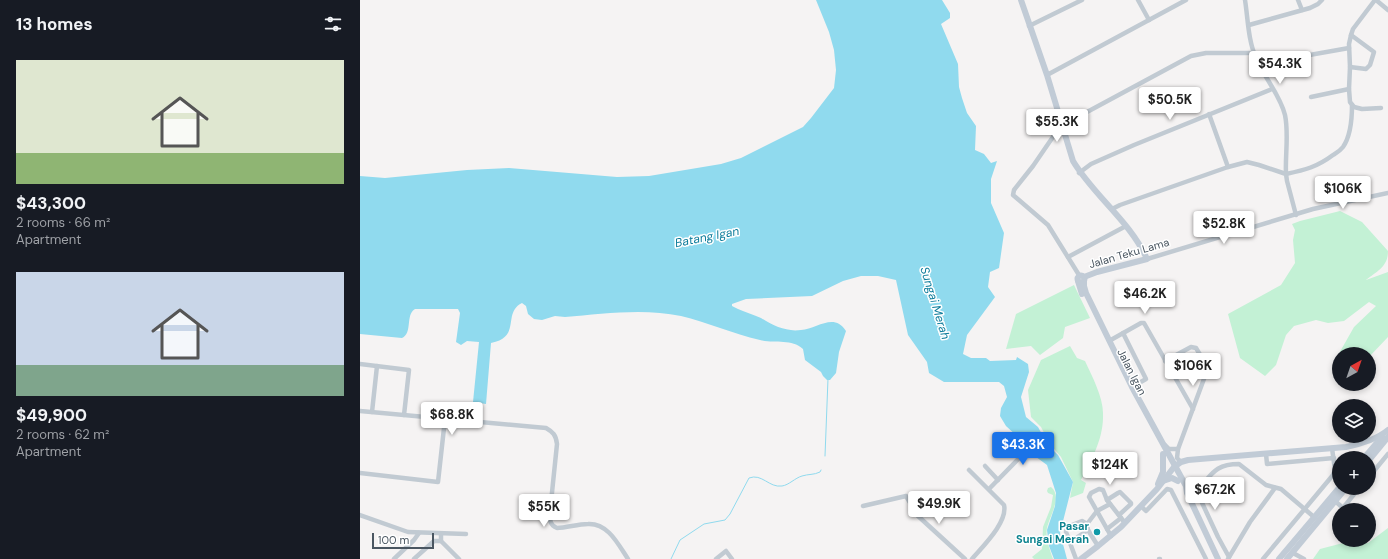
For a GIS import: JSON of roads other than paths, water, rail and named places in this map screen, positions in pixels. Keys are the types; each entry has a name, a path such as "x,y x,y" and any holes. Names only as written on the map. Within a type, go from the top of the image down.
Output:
{"street":[{"path":"1021,0 1047,75 1072,162 1079,173 1126,226 1147,259"},
{"path":"1029,26 1082,0"},
{"path":"1138,0 1149,20"},
{"path":"1047,75 1186,0"},
{"path":"1245,0 1254,53 1282,107 1285,116 1286,181 1296,215"},
{"path":"1298,0 1302,10"},
{"path":"1249,25 1302,10 1318,4 1322,0"},
{"path":"1112,209 1228,167 1250,162 1286,174 1310,168 1327,159 1343,147 1352,117 1352,105 1350,102 1349,90 1349,48 1353,29 1375,0 1388,10"},
{"path":"1350,67 1366,69 1370,65 1374,52 1351,35"},
{"path":"1259,64 1349,48"},
{"path":"1081,278 1048,225 1013,195 1014,190 1033,166 1056,130 1191,56 1206,53 1254,53"},
{"path":"1079,173 1092,164 1128,148 1272,89"},
{"path":"1311,96 1349,90"},
{"path":"1352,105 1362,109 1381,108"},
{"path":"1209,114 1228,167"},
{"name":"Jalan Teku Lama","path":"1081,278 1313,209 1388,193"},
{"path":"1068,257 1126,226"},
{"name":"Jalan Igan","path":"1081,278 1086,293 1109,341 1162,443 1173,469"},
{"name":"Jalan Igan","path":"1081,278 1082,294 1163,454 1173,469"},
{"path":"1109,341 1141,323 1144,323 1193,409"},
{"path":"1123,333 1146,379 1132,387"},
{"path":"1165,361 1193,347 1196,348 1208,368 1174,458 1173,469 1178,481 1187,494 1218,559"},
{"path":"360,364 409,370 404,415"},
{"path":"372,412 378,366"},
{"path":"360,410 546,428 552,432 556,438 557,444 550,522 557,528 587,524 600,526 612,536 628,559"},
{"path":"360,473 438,482 446,419"},
{"path":"1107,529 1141,506 1173,469 1181,462 1188,460 1332,448 1360,444 1379,437 1388,430"},
{"path":"1370,451 1388,430"},
{"path":"1376,452 1388,437"},
{"path":"988,489 1023,454 1023,451 1011,439"},
{"path":"1162,443 1169,449 1178,449"},
{"path":"1178,449 1177,458 1181,462"},
{"path":"1153,492 1163,472 1163,454"},
{"path":"1266,454 1267,464 1332,458"},
{"path":"1376,468 1388,454"},
{"path":"1222,458 1223,466"},
{"path":"1187,494 1197,492 1215,470 1223,466 1239,464 1266,484 1281,489 1314,517"},
{"path":"985,466 998,480"},
{"path":"1173,469 1186,486 1187,494"},
{"path":"969,470 1004,505 1005,514 1002,521 972,559"},
{"path":"1263,559 1332,475"},
{"path":"1163,481 1172,478 1178,481"},
{"path":"1229,558 1250,522 1275,488"},
{"path":"1111,536 1089,497 1090,494 1101,489 1122,519"},
{"path":"1141,506 1146,511 1167,489 1170,489 1206,559"},
{"path":"1081,559 1098,546 1111,536 1131,504 1120,492 1118,492 1109,502 1097,511 1087,524 1088,530 1098,546"},
{"path":"1197,492 1229,558"},
{"path":"1278,559 1333,495"},
{"path":"1287,559 1340,495"},
{"path":"1335,501 1343,508 1353,495"},
{"path":"863,506 906,496 918,516 964,559"},
{"path":"360,514 408,532 466,534"},
{"path":"1076,559 1066,532 1067,527 1082,521 1087,524"},
{"path":"1070,542 1088,530"},
{"path":"394,559 414,540 419,533"},
{"path":"441,534 441,541 459,559"},
{"path":"414,559 434,541 441,541"},
{"path":"1203,552 1213,547"},
{"path":"716,559 726,551 732,559"},
{"path":"1293,553 1304,559"},
{"path":"398,555 402,559"}],"water":[{"path":"816,0 942,0 950,13 950,18 941,24 958,64 959,87 967,113 976,126 975,150 984,154 991,163 997,161 991,179 991,203 1004,233 999,268 990,272 988,287 995,297 967,335 963,354 971,358 986,358 990,361 1016,360 1017,357 1028,364 1029,372 1021,397 1026,417 1038,427 1048,445 1058,455 1073,482 1060,533 1067,559 1054,559 1049,546 1047,530 1055,506 1056,493 1047,465 1032,454 1028,446 1006,426 1000,416 1001,408 1007,397 1004,386 999,382 944,382 929,373 927,362 908,335 896,280 878,276 861,276 843,281 812,296 746,299 732,304 732,306 761,318 775,326 790,330 807,329 831,322 841,325 846,331 839,352 836,373 830,380 827,380 821,372 805,360 803,349 788,342 760,340 681,316 652,312 623,312 565,317 555,316 542,320 534,319 528,314 526,306 522,303 516,307 513,313 506,336 491,343 486,404 473,402 479,342 467,341 461,345 456,342 460,313 458,309 415,309 410,315 407,332 402,338 360,334 360,176 385,178 467,170 509,168 617,177 649,176 721,164 741,158 803,127 834,88 836,70 834,50 829,32"}],"waterway":[{"path":"825,456 828,379"},
{"path":"671,559 680,540 704,524 725,520 730,514 749,478 758,477 773,485 782,486 799,477 818,473 821,470"}],"place":[{"name":"Pasar Sungai Merah","path":"1097,532"}],"water label":[{"name":"Batang Igan","path":"707,237"},
{"name":"Sungai Merah","path":"935,303"}]}
